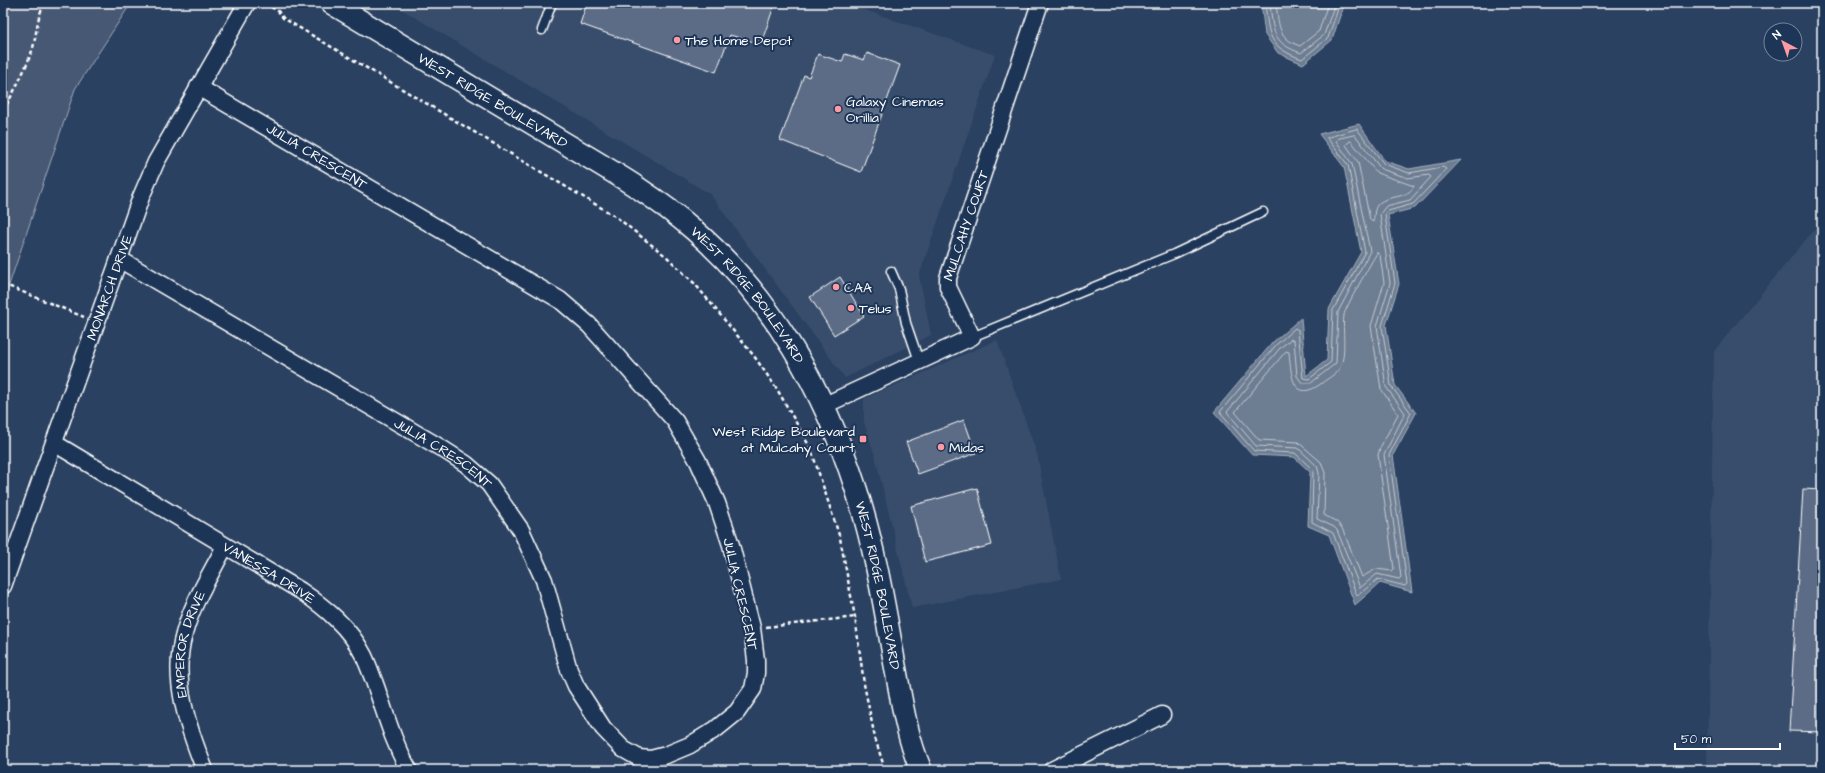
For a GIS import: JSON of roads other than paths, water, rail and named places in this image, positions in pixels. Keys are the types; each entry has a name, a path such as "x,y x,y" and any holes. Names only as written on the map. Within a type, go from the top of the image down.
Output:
{"street":[{"name":"MONARCH DRIVE","path":"3,586 141,197 156,162 247,3"},
{"name":"WEST RIDGE BOULEVARD","path":"331,3 619,176 693,228 718,252 747,285 790,343 825,405 860,502 883,595 907,729 920,770"},
{"name":"MULCAHY COURT","path":"972,338 948,287 948,278 1040,3"},
{"name":"JULIA CRESCENT","path":"119,259 441,448 466,464 489,484 521,530 544,580 569,670 576,686 603,728 623,749 639,758 651,759 666,755 690,745 737,712 753,689 756,673 752,628 730,544 717,503 698,461 675,421 589,325 560,300 198,87"},
{"path":"825,405 972,338"},
{"name":"VANESSA DRIVE","path":"54,443 317,601 335,617 348,632 363,655 390,730 409,770"},
{"name":"EMPEROR DRIVE","path":"205,770 184,710 180,683 180,656 183,635 190,614 225,546"},
{"path":"1052,770 1162,715"}],"lane":[{"path":"542,30 552,3"},
{"path":"972,338 1174,254 1263,212"},
{"path":"891,271 902,298 906,323 919,361"}],"water":[{"path":"1261,3 1344,4 1332,40 1303,64 1278,53 1265,35"},
{"path":"1359,124 1385,161 1409,169 1461,160 1415,208 1388,215 1399,284 1386,325 1395,385 1416,413 1393,455 1412,592 1380,583 1355,605 1329,535 1308,526 1310,472 1294,457 1252,455 1214,412 1273,342 1301,318 1306,376 1327,360 1329,309 1361,252 1344,167 1319,134"}],"place":[{"name":"The Home Depot","path":"677,40"},
{"name":"Galaxy Cinemas Orillia","path":"838,109"},
{"name":"CAA","path":"836,287"},
{"name":"Telus","path":"851,308"},
{"name":"West Ridge Boulevard at Mulcahy Court","path":"863,439"},
{"name":"Midas","path":"941,447"}]}
